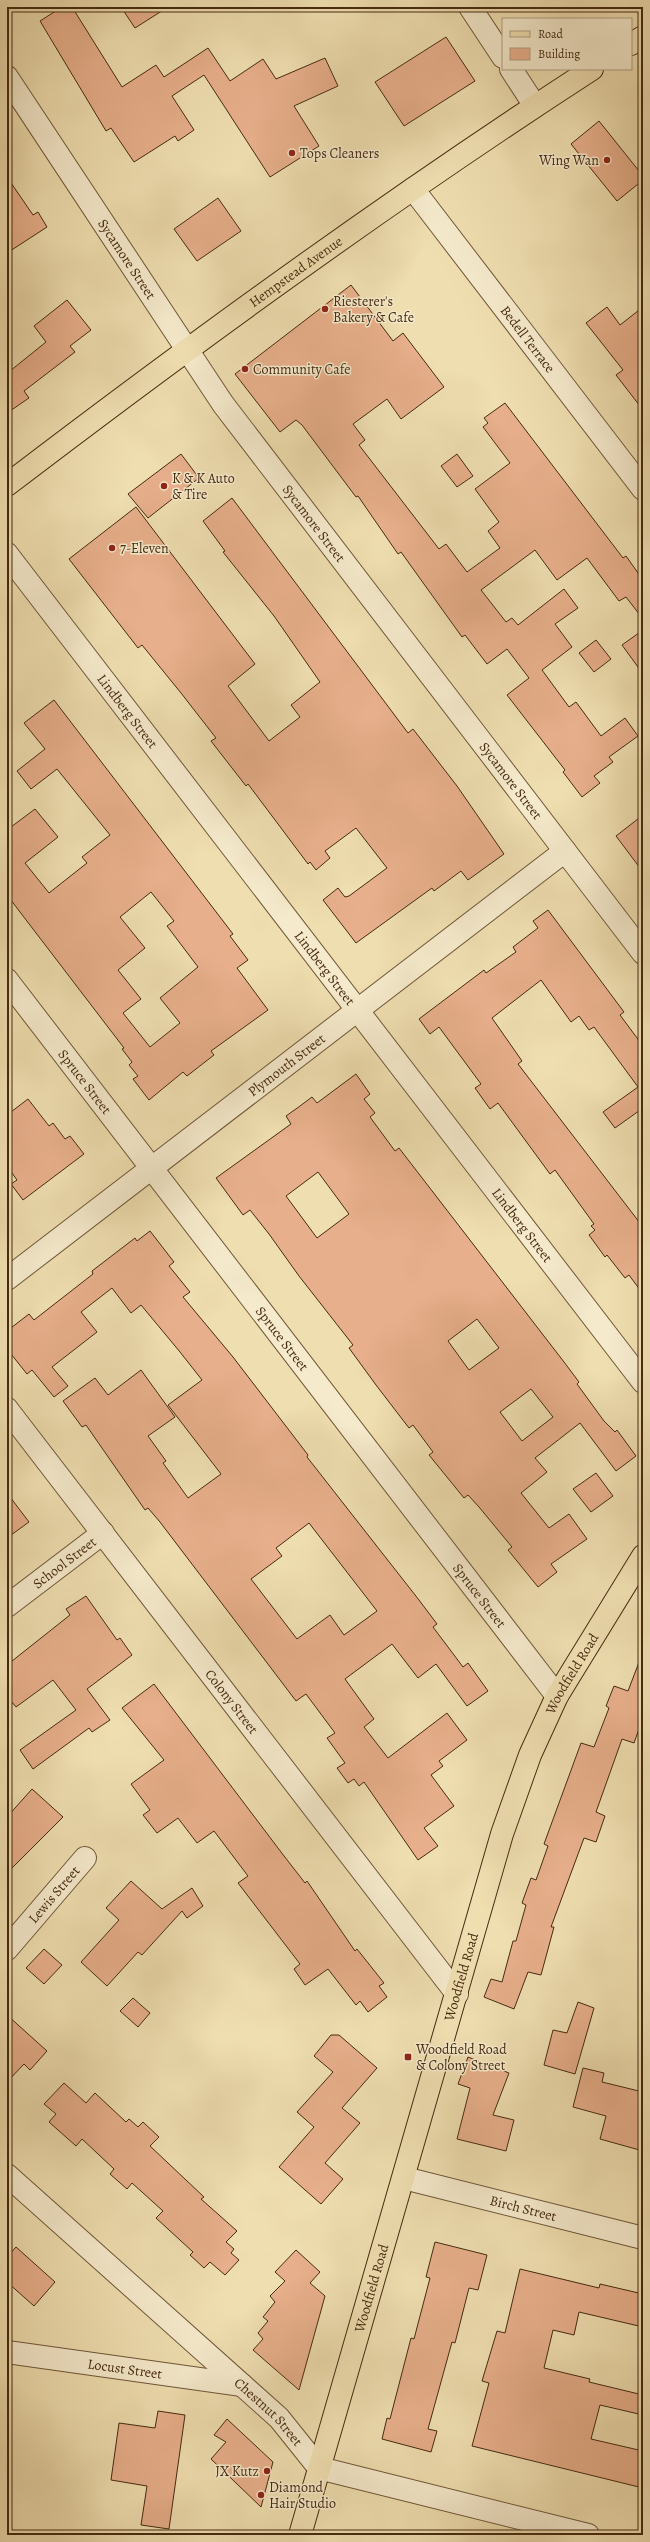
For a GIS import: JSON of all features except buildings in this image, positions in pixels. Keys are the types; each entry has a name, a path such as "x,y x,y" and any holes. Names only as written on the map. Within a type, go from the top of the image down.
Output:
{"main road":[{"path":"632,43 643,37"},
{"name":"Hempstead Avenue","path":"7,486 187,350 413,188 590,70"},
{"name":"Woodfield Road","path":"300,2535 502,1834 530,1755 557,1696 643,1556"}],"street":[{"path":"470,7 502,55"},
{"path":"512,70 535,106"},
{"name":"Sycamore Street","path":"7,77 223,404 643,953"},
{"name":"Bedell Terrace","path":"413,188 643,489"},
{"name":"Lindberg Street","path":"7,554 643,1382"},
{"name":"Plymouth Street","path":"7,1279 565,851"},
{"name":"Spruce Street","path":"7,980 557,1696"},
{"name":"Colony Street","path":"7,1409 457,1994"},
{"name":"School Street","path":"7,1606 103,1533"},
{"name":"Lewis Street","path":"7,1949 85,1858"},
{"name":"Chestnut Street","path":"7,2175 279,2418 319,2468"},
{"name":"Birch Street","path":"404,2178 643,2238"},
{"name":"Locust Street","path":"7,2352 242,2384"},
{"path":"319,2468 588,2535"}],"place":[{"name":"Tops Cleaners","path":"292,153"},
{"name":"Wing Wan","path":"607,160"},
{"name":"Riesterer's Bakery & Cafe","path":"325,309"},
{"name":"Community Cafe","path":"245,369"},
{"name":"K & K Auto & Tire","path":"164,486"},
{"name":"7-Eleven","path":"112,548"},
{"name":"Woodfield Road & Colony Street","path":"408,2057"},
{"name":"JX Kutz","path":"267,2471"},
{"name":"Diamond Hair Studio","path":"261,2495"}]}
